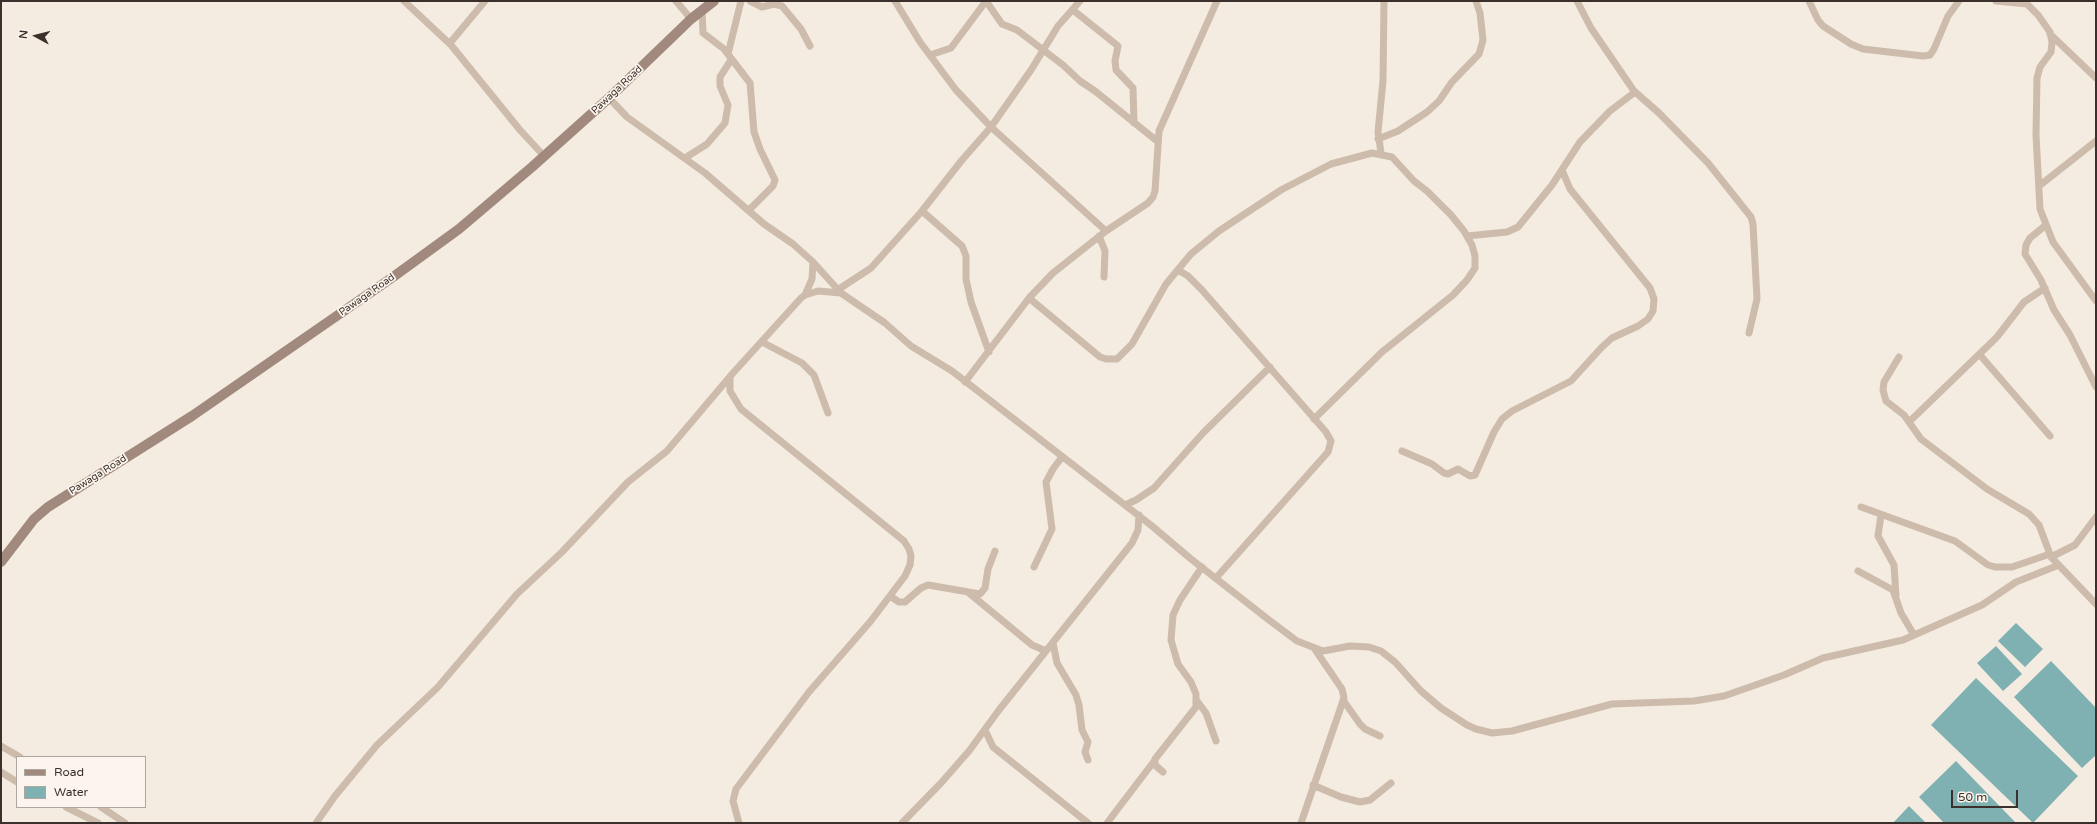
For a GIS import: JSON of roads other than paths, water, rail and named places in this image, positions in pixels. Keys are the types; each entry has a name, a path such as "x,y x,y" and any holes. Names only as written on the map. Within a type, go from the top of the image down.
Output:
{"main road":[{"name":"Pawaga Road","path":"1,562 34,519 48,507 192,416 393,277 459,229 609,98 691,19 714,1"}],"street":[{"path":"404,1 450,43 544,156"},
{"path":"450,43 485,1"},
{"path":"676,1 691,19"},
{"path":"685,158 708,144 725,123 728,105 720,86 720,77 730,57 741,1"},
{"path":"750,1 762,7 774,4 782,6 801,29 810,46"},
{"path":"895,1 930,55 956,90 991,127 1106,231"},
{"path":"930,55 951,48 986,1 1000,21 1021,34 1043,52 1068,69 1080,81 1095,91 1157,141"},
{"path":"805,295 827,290 840,291 871,268 922,211 962,160 991,127 1043,52 1058,26 1080,1"},
{"path":"965,382 1029,298 1053,273 1099,236 1148,203 1153,197 1155,191 1157,141 1161,126 1217,1"},
{"path":"1381,154 1378,138 1378,124 1383,81 1384,1"},
{"path":"1378,138 1398,131 1427,112 1439,101 1452,82 1479,54 1483,40 1480,13 1476,1"},
{"path":"1577,1 1609,56 1635,92 1708,163 1750,217 1753,224 1757,299 1749,333"},
{"path":"1809,1 1818,20 1823,26 1851,44 1863,48 1923,56 1930,54 1934,49 1948,16 1959,1"},
{"path":"1996,1 2025,2 2038,15 2050,34 2096,78"},
{"path":"702,10 703,33 724,49 750,83 754,132 760,149 775,180 773,186 749,210"},
{"path":"1073,10 1118,46 1115,66 1118,73 1134,88 1134,123"},
{"path":"2050,34 2052,42 2051,52 2040,67 2038,78 2036,134 2040,209 2053,242 2096,301"},
{"path":"1467,236 1508,232 1518,227 1562,170 1580,142 1610,111 1635,92"},
{"path":"609,98 627,117 685,158 813,262 828,280 840,291 885,323 911,346 952,371 1139,515 1202,567 1292,637 1323,651 1350,646 1358,646 1381,651 1395,662 1421,691 1441,708 1467,725 1492,733 1512,731 1612,704 1710,699 1762,684 1823,658 1903,640 1982,604 2016,582 2059,565"},
{"path":"2039,186 2096,141"},
{"path":"1029,298 1100,357 1106,359 1117,359 1132,344 1166,284 1191,254 1219,231 1291,184 1345,159 1360,155 1381,154 1392,156 1414,181 1427,190 1451,215 1467,236 1475,256 1475,268 1453,296 1382,352 1314,419"},
{"path":"1402,451 1432,464 1444,473 1448,474 1458,469 1470,476 1475,475 1488,443 1502,420 1512,411 1571,381 1612,338 1638,326 1648,319 1653,311 1654,299 1650,288 1570,189 1562,170"},
{"path":"922,211 962,246 966,256 966,279 971,302 989,352"},
{"path":"2046,225 2030,238 2026,245 2025,254 2045,288 2054,310 2070,335 2096,387"},
{"path":"1099,236 1105,251 1104,277"},
{"path":"316,823 334,796 377,745 438,687 517,594 566,549 628,482 667,451 730,377 805,295 812,279 813,262"},
{"path":"1178,270 1188,276 1202,290 1329,436 1330,449 1216,578"},
{"path":"1909,422 1980,354 2007,325 2024,302 2045,288"},
{"path":"762,342 802,363 814,375 828,413"},
{"path":"1980,354 2050,436"},
{"path":"1899,357 1884,382 1884,397 1909,422 1914,432 1921,439 1987,489 2029,514 2039,524 2051,555 2096,604"},
{"path":"1125,505 1136,500 1154,488 1203,433 1270,367"},
{"path":"730,377 730,391 741,409 904,541 909,549 910,565 890,596 870,622 809,692 736,789 733,801 739,823"},
{"path":"1034,568 1052,529 1046,492 1046,482 1062,457"},
{"path":"1861,506 1881,515 1955,541 1988,565 1995,568 2012,567 2051,555 2075,545 2096,517"},
{"path":"902,823 941,783 985,730 1132,543 1138,530 1139,515"},
{"path":"1881,515 1878,536 1894,565 1896,596 1901,613 1914,635"},
{"path":"890,596 899,602 905,602 921,588 928,585 976,594 983,591 995,551"},
{"path":"1202,567 1180,600 1173,615 1171,640 1178,664 1191,682 1197,701 1206,713 1216,741"},
{"path":"1858,570 1888,587 1896,596"},
{"path":"969,593 1032,645 1046,651"},
{"path":"1053,643 1057,663 1076,695 1079,705 1082,730 1088,742 1085,752 1088,760"},
{"path":"1301,823 1343,700 1342,689 1314,648"},
{"path":"1343,700 1365,729 1380,736"},
{"path":"1107,823 1155,760 1192,715 1197,701"},
{"path":"985,730 993,747 1088,823"},
{"path":"1,746 18,756"},
{"path":"1155,760 1155,765 1163,772"},
{"path":"1,772 16,781"},
{"path":"1314,785 1341,797 1360,802 1370,800 1392,783"},
{"path":"68,808 98,823"},
{"path":"102,808 125,823"}],"water":[{"path":"2016,623 2043,649 2025,667 1998,641"},
{"path":"1996,646 2022,674 2003,691 1977,663"},
{"path":"2051,661 2096,708 2096,755 2082,768 2014,697"},
{"path":"1976,678 2078,776 2033,823 1931,725"},
{"path":"1956,761 2016,823 1944,823 1919,797"},
{"path":"1909,806 1926,823 1893,823"}]}
